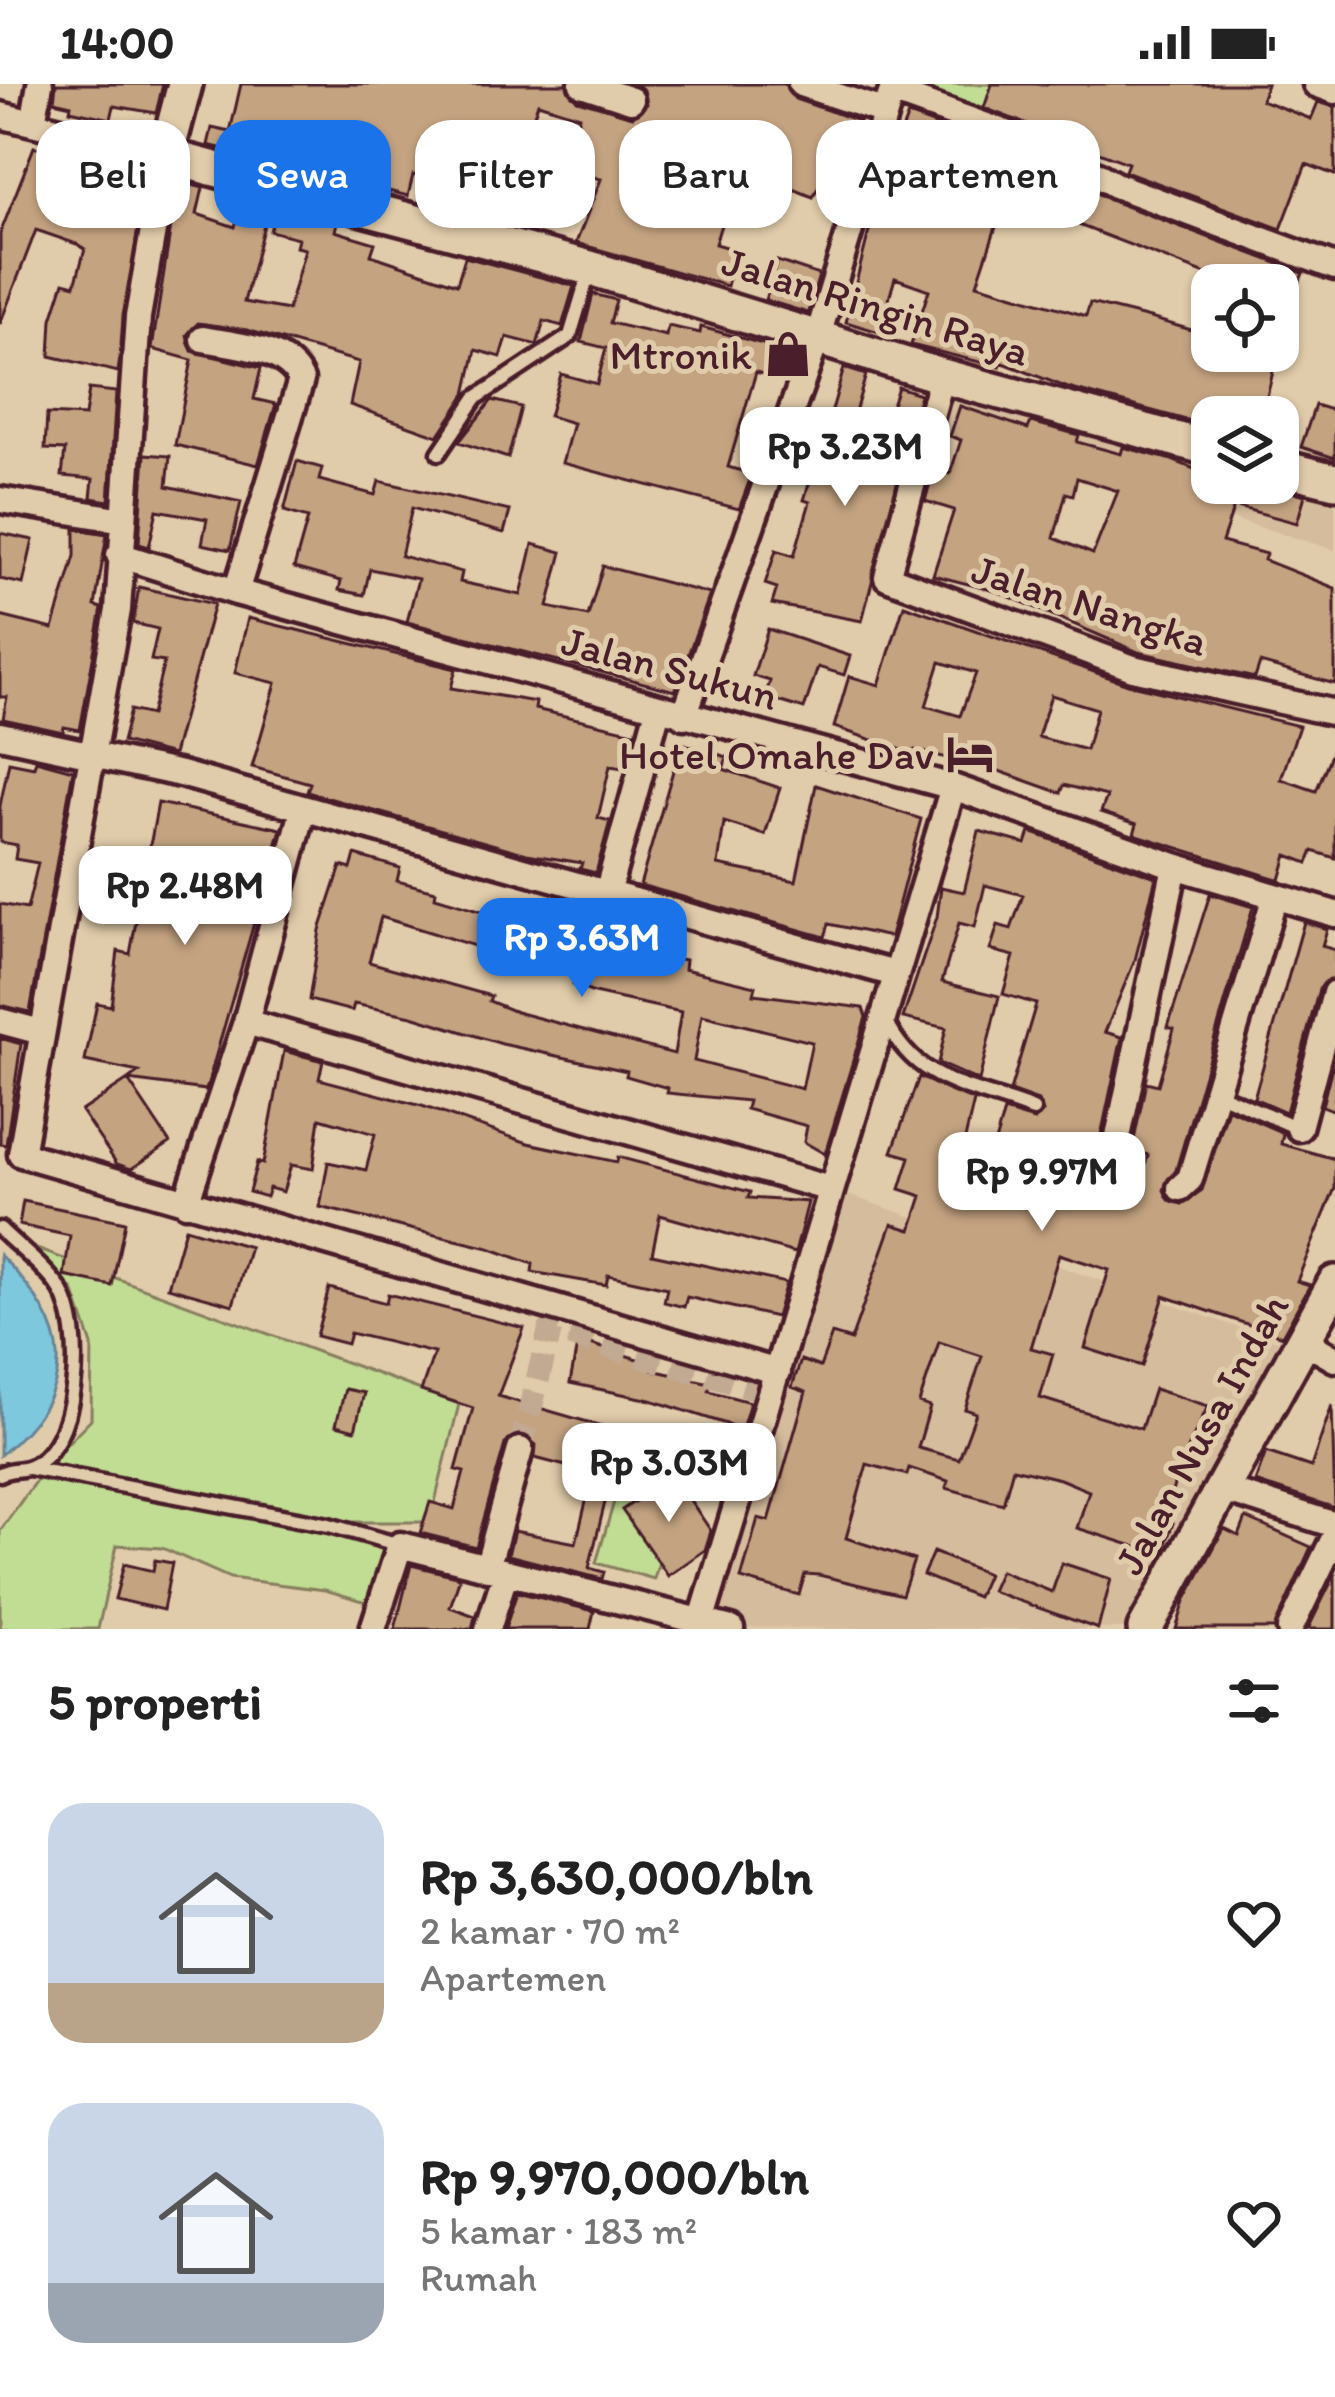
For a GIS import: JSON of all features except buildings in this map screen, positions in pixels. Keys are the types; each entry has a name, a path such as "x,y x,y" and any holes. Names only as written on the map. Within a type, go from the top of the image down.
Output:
{"main road":[{"path":"175,120 184,84"},
{"name":"Jalan Ringin Raya","path":"190,162 590,268 942,376 1191,443"},
{"path":"1299,472 1335,481"},
{"name":"Jalan Nusa Indah","path":"1145,1629 1335,1283"}],"street":[{"path":"32,123 40,84"},
{"path":"582,84 631,100"},
{"path":"801,84 890,96 1053,150 1114,184 1335,266"},
{"path":"1316,84 1335,91"},
{"path":"685,716 818,336 890,96"},
{"path":"0,115 36,124"},
{"path":"153,228 138,317 118,610 23,1156 778,1372"},
{"path":"203,339 258,349 296,370 301,380 236,592"},
{"name":"Jalan Nangka","path":"942,376 887,577 1133,668 1335,712"},
{"path":"0,500 124,520"},
{"name":"Jalan Sukun","path":"119,555 236,592 953,787 1175,866 1335,914"},
{"path":"606,897 658,709"},
{"path":"0,735 95,752 895,974"},
{"path":"700,1625 953,787"},
{"path":"186,1203 246,1022 303,811"},
{"path":"1119,1164 1175,866"},
{"path":"1180,1188 1190,1179 1212,1091 1275,896"},
{"path":"1299,1128 1335,994"},
{"path":"0,1021 41,1032"},
{"path":"246,1022 830,1189"},
{"path":"1304,1341 1335,1359"},
{"path":"488,1629 520,1450"},
{"path":"1222,1489 1335,1526"},
{"path":"1291,1629 1335,1536"},
{"path":"373,1629 400,1545 700,1625 731,1629"}],"lane":[{"path":"439,453 476,398 570,336 590,268"},
{"path":"883,1014 901,1052 919,1068 1033,1111"},
{"path":"1212,1091 1299,1128"},
{"path":"1075,1147 1119,1164"},
{"path":"0,1229 60,1290 77,1348 72,1399 60,1435 29,1468"},
{"path":"4,1469 29,1468 329,1525 400,1545"}],"shaded area":[{"path":"953,353 1191,430 1191,504 1299,504 1299,479 1335,477 1335,550 928,426"},
{"path":"830,1189 1297,1347 1151,1629 712,1628"}],"green space":[{"path":"900,84 1061,84 1046,120 987,120"},
{"path":"15,1241 459,1404 430,1522 327,1522 45,1466 91,1419 92,1345 73,1290"},
{"path":"626,1461 684,1477 654,1579 596,1563"},
{"path":"37,1479 326,1530 390,1547 373,1604 325,1590 230,1578 162,1548 117,1545 98,1629 0,1629 0,1531"}],"water":[{"path":"0,1255 42,1307 54,1332 58,1357 45,1406 0,1455"}],"tunnel":[{"path":"520,1450 550,1330 772,1393"}],"place":[{"name":"Mtronik","path":"788,354"},
{"name":"Hotel Omahe Dav","path":"970,754"}]}
